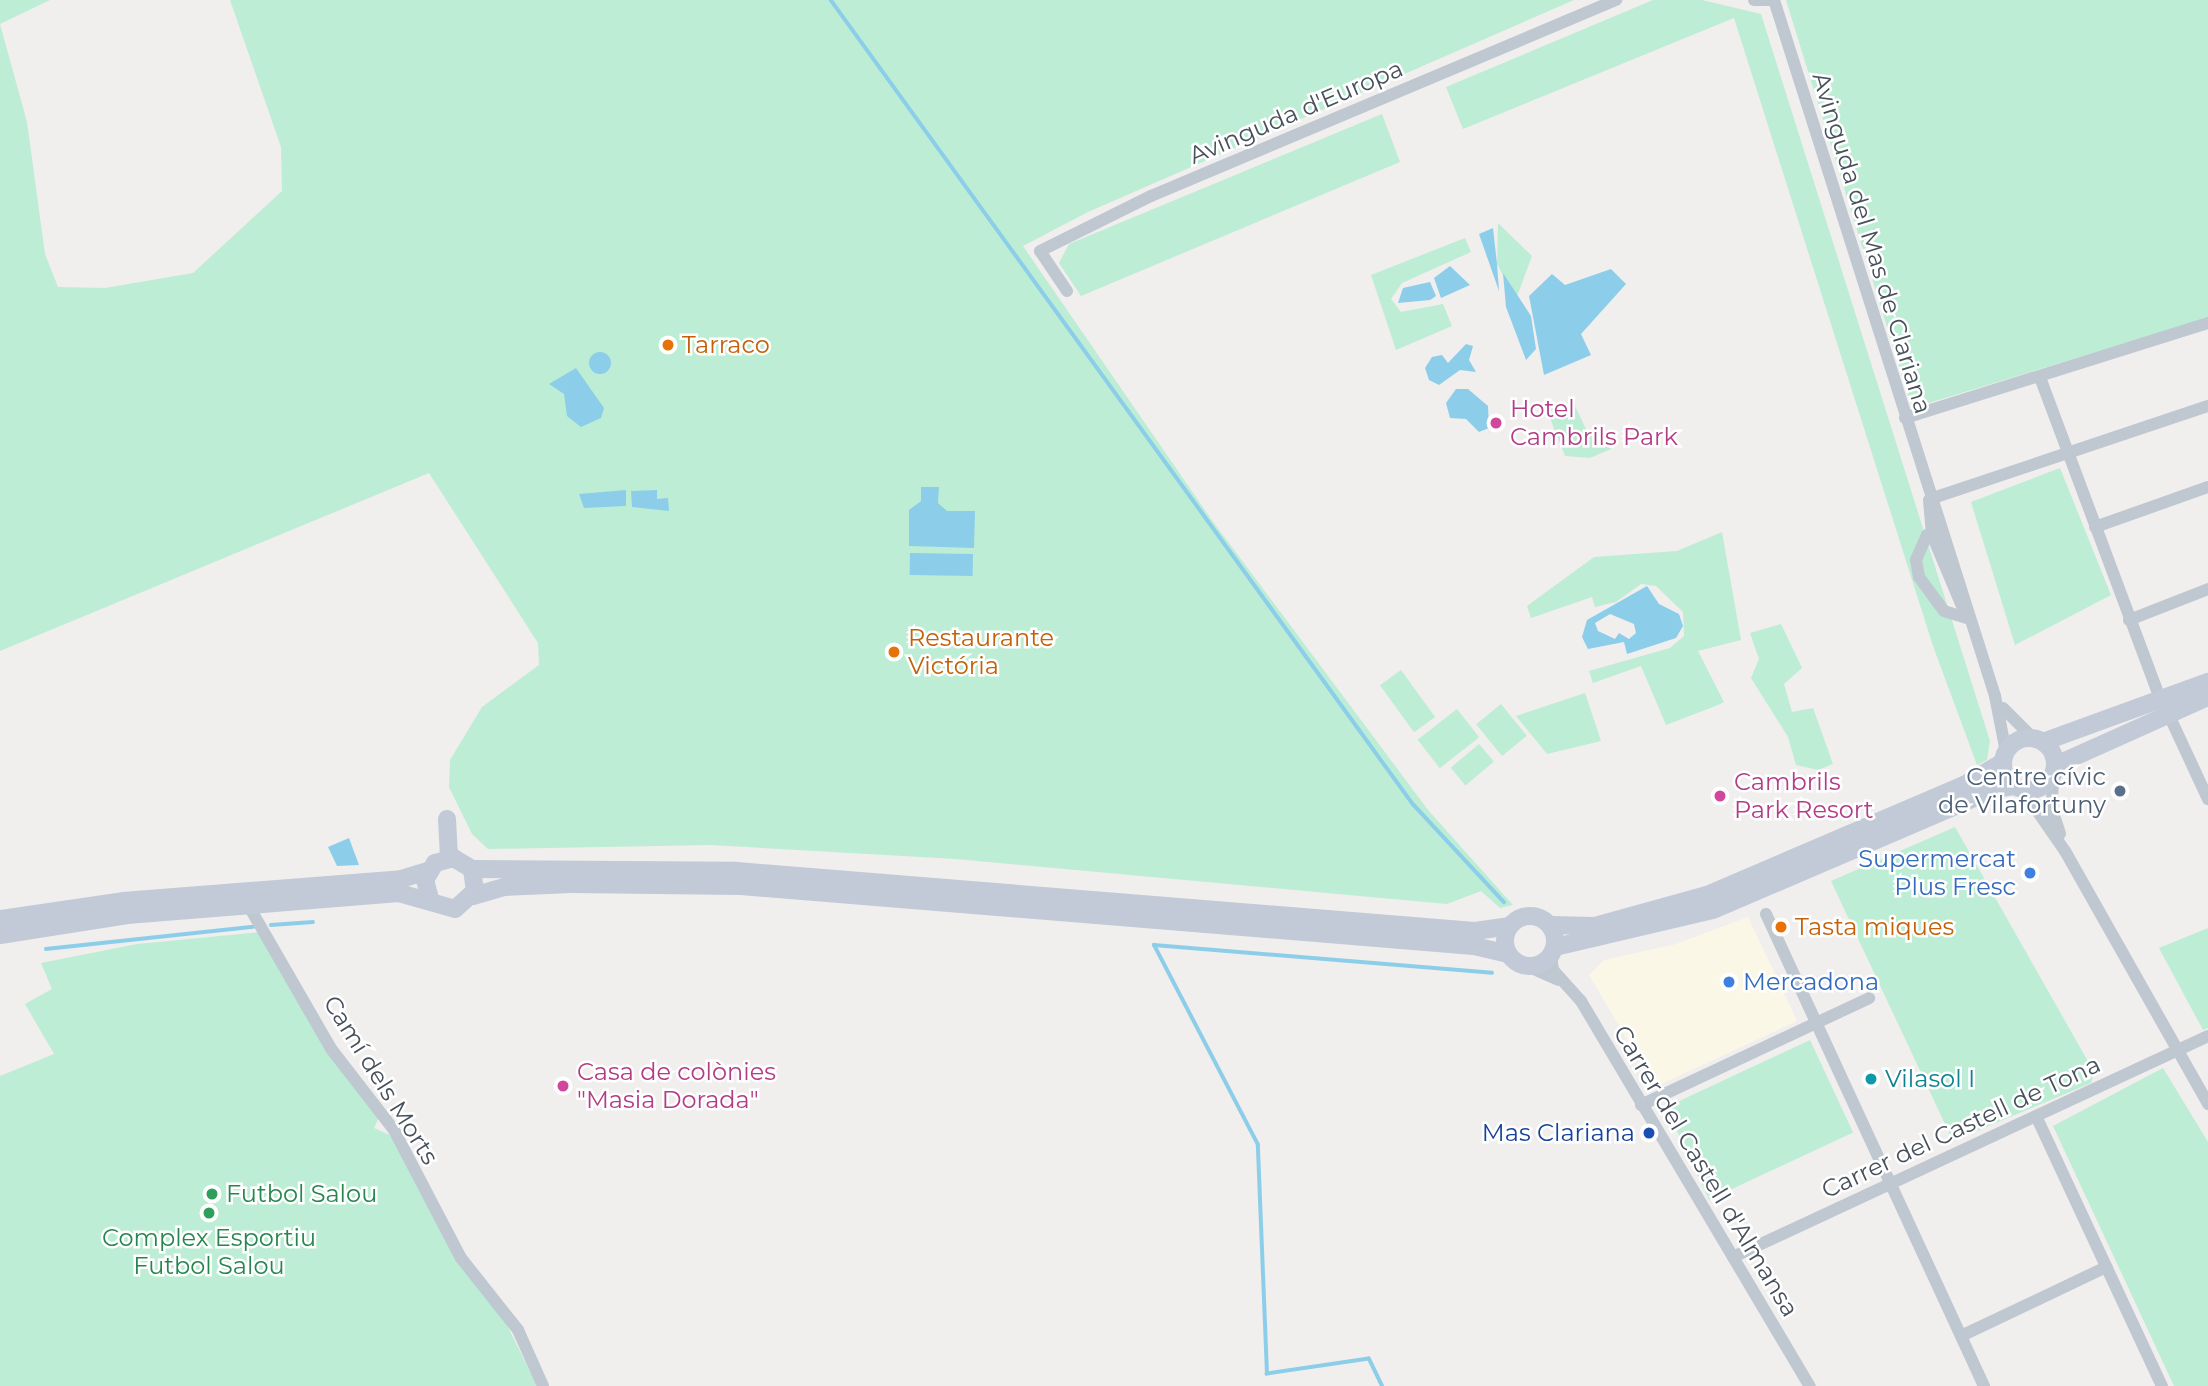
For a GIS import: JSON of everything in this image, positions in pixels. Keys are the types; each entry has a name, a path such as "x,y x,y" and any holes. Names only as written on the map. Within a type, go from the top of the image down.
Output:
{"street":[{"name":"Avinguda d'Europa","path":"1067,292 1040,251 1151,196 1616,0"},
{"path":"1754,0 1774,0"},
{"name":"Avinguda del Mas de Clariana","path":"1774,0 1930,499 1961,583 1995,696 2004,757"},
{"path":"1905,418 2041,380 2208,323"},
{"path":"2041,380 2129,620 2165,707 2208,799"},
{"path":"1930,499 2208,406"},
{"path":"2095,527 2208,487"},
{"name":"Avinguda del Mas de Clariana","path":"1930,499 1926,512 1932,535 1970,619"},
{"path":"1932,535 1920,543 1916,561 1924,589 1944,611 1970,619"},
{"name":"Avinguda del Mas de Clariana","path":"1932,535 1961,583"},
{"path":"2129,620 2208,589"},
{"path":"0,935 247,903 399,893 430,899 455,909 473,896 504,887 571,884 741,886 1474,946 1508,954 1527,966 1553,952 1713,910 1995,789 2040,788 2054,770 2208,682"},
{"name":"Avinguda del Mas de Clariana","path":"1995,696 2010,720 2038,740"},
{"path":"449,858 472,869 737,871 1475,932 1509,926 1529,916 1550,925 1595,926 1707,895 1964,785 2004,757 2038,740 2208,697"},
{"path":"2038,740 2054,770 2052,809 2065,851"},
{"path":"2004,757 2019,788 2065,851 2208,1104"},
{"path":"447,818 449,858"},
{"path":"0,919 123,901 401,879 428,871 449,858"},
{"path":"472,869 473,896"},
{"path":"428,871 430,899"},
{"name":"Camí dels Morts","path":"247,903 332,1050 394,1130 461,1258 518,1330 543,1386"},
{"path":"1766,914 1812,1024 1984,1386"},
{"path":"1550,925 1553,952"},
{"path":"1508,954 1509,926"},
{"name":"Carrer del Castell d'Almansa","path":"1553,952 1562,981"},
{"name":"Carrer del Castell d'Almansa","path":"1527,966 1562,981 1581,1001 1810,1386"},
{"path":"1641,1105 1869,998"},
{"name":"Carrer del Castell de Tona","path":"1732,1257 2208,1036"},
{"path":"2036,1116 2162,1386"},
{"path":"1961,1336 2106,1267"}],"shaded area":[{"name":"Mercadona","path":"1748,917 1797,1021 1655,1087 1589,975 1604,960 1676,944"}],"green space":[{"path":"0,0 50,0 0,24"},
{"path":"230,0 1574,0 1088,212 1023,246 1211,519 1428,810 1513,905 1500,908 1481,891 1447,904 956,859 711,845 488,849 472,834 449,787 450,760 482,707 539,665 538,643 429,473 0,651 0,24 27,122 45,254 58,287 105,288 193,273 282,191 281,147"},
{"path":"1653,0 1702,0 1761,14 1990,741 1987,760 1977,765 1933,646 1734,18 1463,129 1446,87"},
{"path":"1786,0 2208,0 2208,318 1912,408"},
{"path":"1382,114 1400,162 1081,296 1059,263 1069,244"},
{"path":"1498,223 1532,256 1516,299 1497,264"},
{"path":"1465,238 1471,252 1402,283 1391,299 1401,312 1443,304 1452,326 1396,350 1371,275"},
{"path":"1574,404 1587,431 1603,426 1611,449 1590,458 1565,456 1546,408"},
{"path":"2060,468 2111,595 2015,645 1971,502"},
{"path":"1722,532 1741,640 1698,651 1724,702 1718,705 1666,725 1641,666 1593,683 1589,671 1670,648 1684,636 1683,612 1656,586 1641,584 1616,602 1595,607 1592,597 1531,618 1527,606 1594,557 1677,551"},
{"path":"1781,624 1802,668 1784,684 1792,712 1813,708 1833,764 1818,770 1796,765 1788,737 1751,678 1759,659 1750,633"},
{"path":"1401,670 1435,717 1414,732 1380,685"},
{"path":"1585,693 1601,741 1547,754 1516,716"},
{"path":"1501,704 1527,736 1502,756 1476,724"},
{"path":"1457,709 1479,737 1440,768 1418,740"},
{"path":"1479,744 1494,762 1465,785 1451,768"},
{"path":"1955,827 2094,1072 2091,1083 1953,1141 1831,881"},
{"path":"2208,928 2208,1028 2203,1030 2159,948"},
{"name":"Complex Esportiu Futbol Salou","path":"261,932 379,1117 374,1128 392,1136 507,1325 537,1386 0,1386 0,1076 54,1054 25,1004 52,989 41,963 137,944"},
{"path":"1810,1040 1853,1132 1709,1200 1666,1107"},
{"path":"2163,1068 2208,1142 2208,1386 2174,1386 2053,1126"}],"water":[{"path":"1493,228 1497,264 1499,291 1479,234"},
{"path":"1450,266 1470,285 1441,298 1434,278"},
{"path":"1611,269 1626,284 1581,334 1591,355 1544,375 1529,296 1552,274 1565,285"},
{"path":"1503,273 1531,316 1536,349 1526,360 1506,307"},
{"path":"1430,282 1436,296 1430,300 1398,303 1403,288"},
{"path":"1466,344 1473,346 1469,360 1476,372 1460,370 1439,385 1429,380 1425,368 1432,357 1442,355 1448,363"},
{"path":"600,352 608,355 611,363 608,371 600,374 592,371 589,363 592,355"},
{"path":"576,368 604,408 601,418 581,427 567,416 564,394 549,384"},
{"path":"1456,389 1468,389 1488,406 1489,428 1479,432 1466,419 1450,418 1446,403"},
{"path":"921,487 939,487 938,503 947,511 975,511 974,548 909,546 909,510 921,501"},
{"path":"626,490 626,506 584,508 579,494"},
{"path":"657,490 657,499 668,498 669,511 632,507 631,491"},
{"path":"910,553 973,554 973,576 910,575"},
{"path":"1647,586 1659,604 1679,614 1683,626 1676,638 1627,654 1624,642 1588,649 1582,637 1587,620","holes":["1610,614 1634,624 1636,633 1629,639 1619,633 1615,639 1598,631 1595,623"]},
{"path":"349,838 359,865 337,866 328,847"}],"waterway":[{"path":"831,0 1413,804 1504,902"},
{"path":"271,925 313,922"},
{"path":"46,949 253,927"},
{"path":"1382,1386 1369,1359 1267,1374 1258,1145 1154,945 1492,973"}],"place":[{"name":"Tarraco","path":"668,345"},
{"name":"Hotel Cambrils Park","path":"1496,423"},
{"name":"Restaurante Victória","path":"894,652"},
{"name":"Centre cívic de Vilafortuny","path":"2120,791"},
{"name":"Cambrils Park Resort","path":"1720,796"},
{"name":"Supermercat Plus Fresc","path":"2030,873"},
{"name":"Tasta miques","path":"1781,927"},
{"name":"Mercadona","path":"1729,982"},
{"name":"Vilasol I","path":"1871,1079"},
{"name":"Casa de colònies \"Masia Dorada\"","path":"563,1086"},
{"name":"Mas Clariana","path":"1649,1133"},
{"name":"Futbol Salou","path":"212,1194"},
{"name":"Complex Esportiu Futbol Salou","path":"209,1213"}]}
